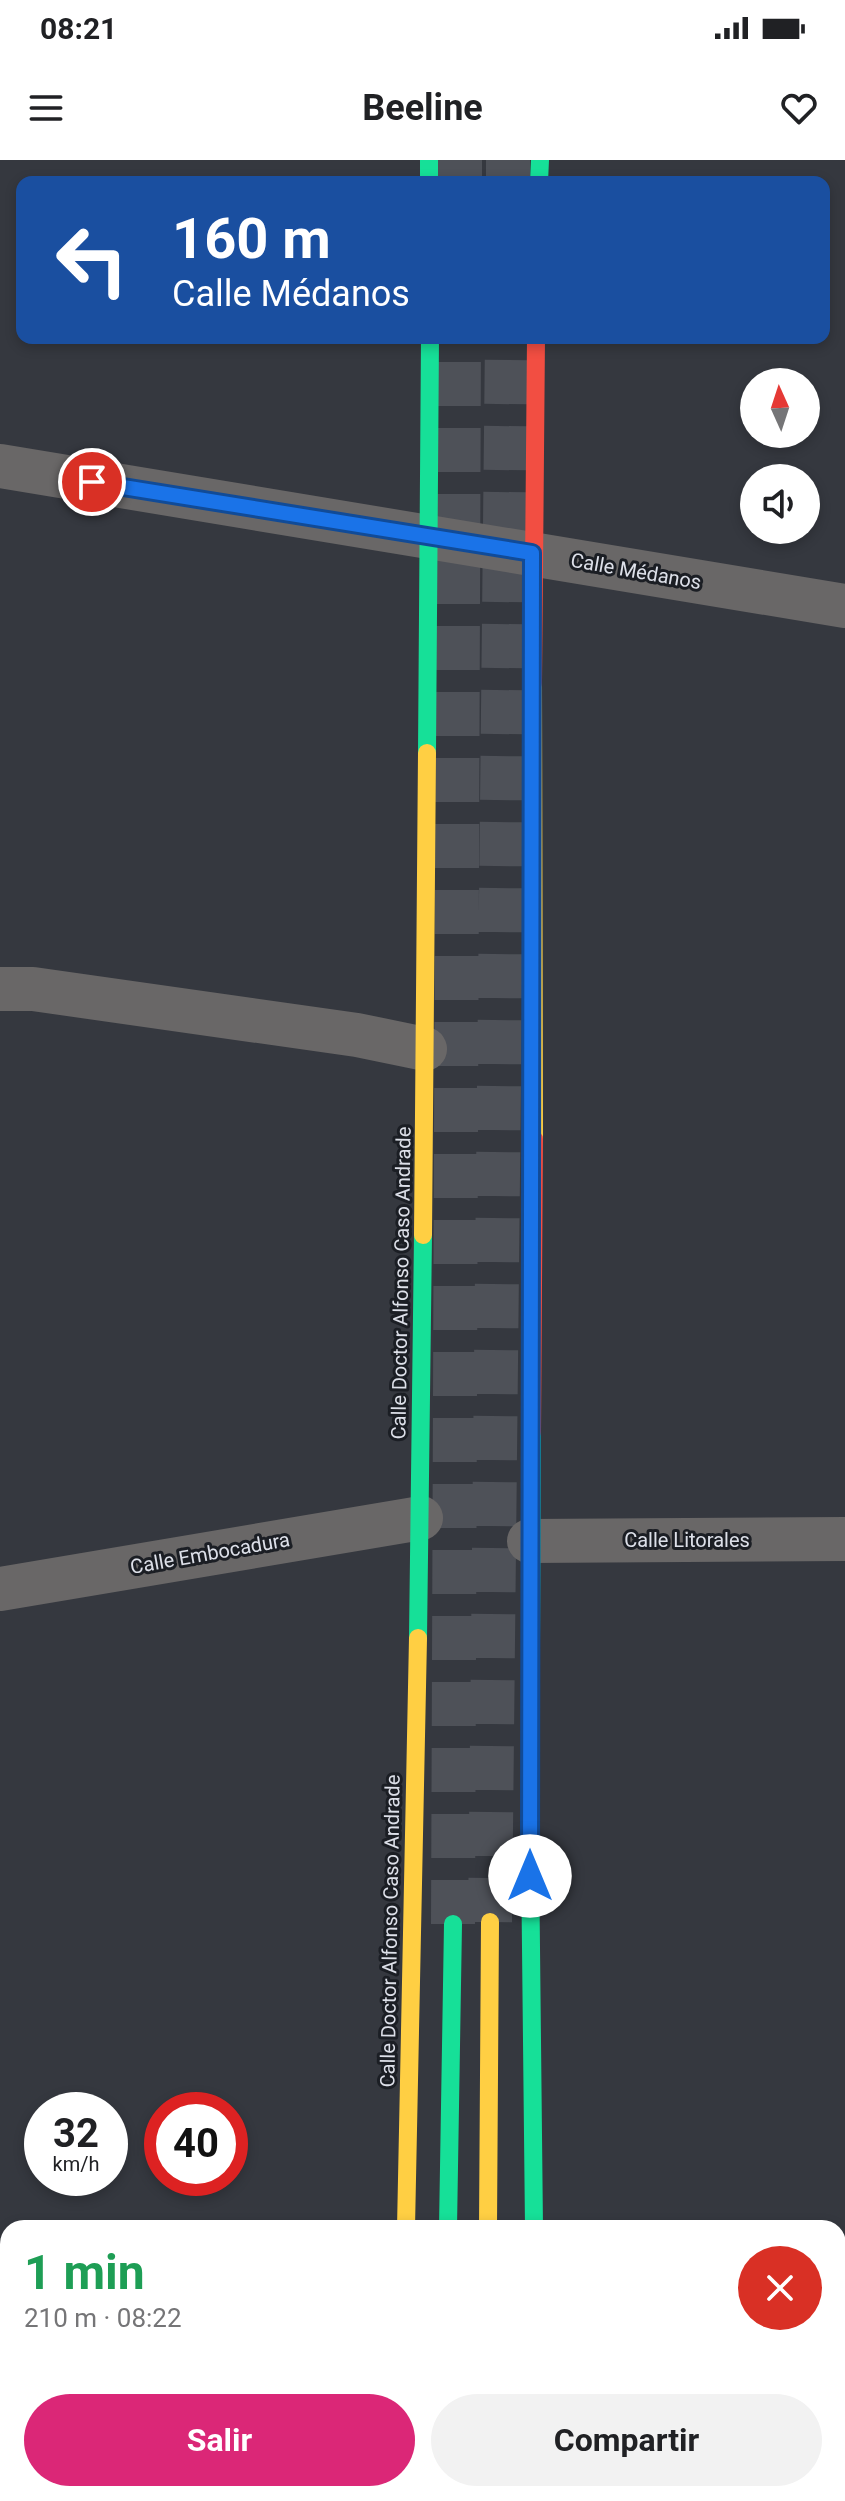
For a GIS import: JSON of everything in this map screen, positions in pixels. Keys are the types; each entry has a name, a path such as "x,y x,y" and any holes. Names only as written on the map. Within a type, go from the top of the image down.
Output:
{"street":[{"name":"Calle Doctor Alfonso Caso Andrade","path":"406,2220 421,1518 431,538 430,344"},
{"path":"534,2220 529,1541 534,1229 532,553 536,344"},
{"name":"Calle Médanos","path":"0,466 845,606"},
{"path":"0,989 33,989 357,1035 425,1049"},
{"name":"Calle Embocadura","path":"0,1589 421,1518"},
{"name":"Calle Litorales","path":"529,1541 845,1539"},
{"path":"488,2220 490,1922"},
{"path":"448,2220 453,1924"}],"tunnel":[{"path":"460,160 460,176"},
{"path":"508,160 508,176"},
{"path":"453,1924 459,344"},
{"path":"490,1922 507,344"}],"traffic: fast":[{"path":"429,160 429,176"},
{"path":"539,176 540,160"},
{"path":"427,753 430,344"},
{"path":"418,1638 423,1235"},
{"path":"532,1432 530,1854 534,2220"},
{"path":"448,2220 453,1924"}],"traffic: slow":[{"path":"533,683 534,1139"},
{"path":"423,1235 427,753"},
{"path":"406,2220 418,1638"},
{"path":"488,2220 490,1922"}],"traffic: jam":[{"path":"533,683 536,344"},
{"path":"532,1432 534,1139"}],"route":[{"path":"92,482 532,553 534,1229 529,1541 530,1876"}]}
